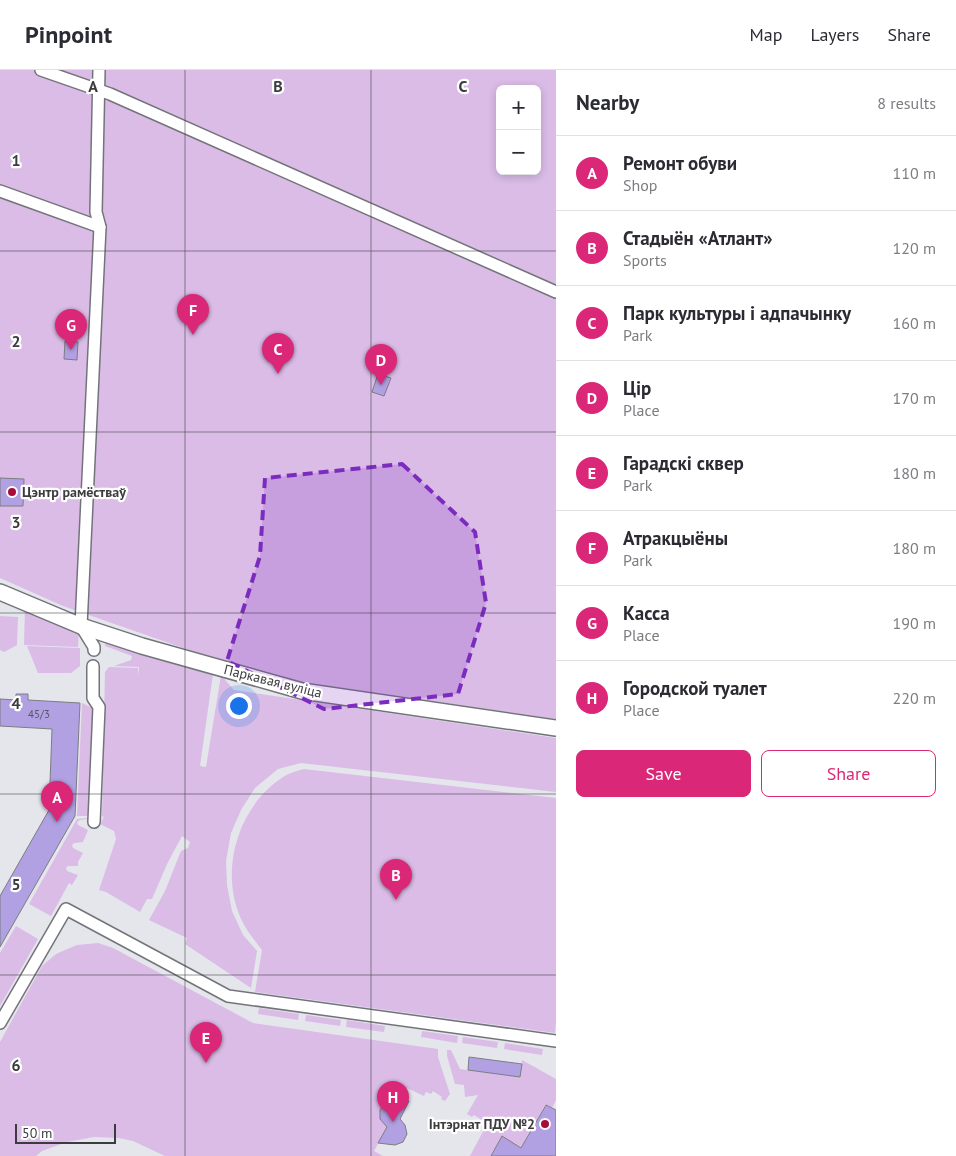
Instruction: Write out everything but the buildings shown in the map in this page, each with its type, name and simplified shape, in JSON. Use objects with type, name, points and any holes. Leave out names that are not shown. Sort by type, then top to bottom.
[{"type":"street","points":[[41,70],[98,89],[225,143],[556,292]]},
{"type":"street","points":[[94,650],[82,626],[100,227],[96,212],[99,70]]},
{"type":"street","points":[[0,191],[100,227]]},
{"type":"street","name":"Паркавая вуліца","points":[[0,592],[82,626],[142,646],[302,691],[556,728]]},
{"type":"street","points":[[93,666],[93,698],[99,707],[94,822]]},
{"type":"street","points":[[0,1023],[66,909],[228,996],[556,1041]]},
{"type":"highlighted area","points":[[402,464],[475,532],[486,603],[458,694],[324,709],[227,661],[260,556],[265,478]]},
{"type":"shaded area","points":[[0,70],[556,70],[556,719],[275,678],[63,606],[0,578]]},
{"type":"shaded area","points":[[25,608],[79,630],[78,647],[24,645]]},
{"type":"shaded area","points":[[0,616],[18,617],[17,645],[4,652],[0,650]]},
{"type":"shaded area","points":[[106,641],[213,674],[200,766],[206,767],[221,675],[234,690],[556,738],[556,792],[301,763],[278,769],[255,788],[241,810],[231,833],[226,861],[227,885],[232,911],[243,935],[257,951],[251,988],[185,944],[187,938],[149,920],[165,891],[181,851],[188,848],[190,842],[182,836],[167,864],[152,899],[147,899],[140,912],[106,892],[99,890],[116,839],[114,831],[100,824],[104,817],[102,816],[105,672],[109,667],[138,668],[139,676],[139,667],[114,666],[131,660],[132,656],[105,646]]},
{"type":"shaded area","points":[[27,646],[80,648],[80,666],[71,673],[38,673]]},
{"type":"shaded area","points":[[82,703],[94,709],[90,816],[77,816]]},
{"type":"shaded area","points":[[304,769],[556,798],[555,1033],[255,992],[262,950],[246,928],[239,914],[232,876],[233,857],[245,820],[255,803],[283,777]]},
{"type":"shaded area","points":[[88,818],[77,822],[78,825],[88,830],[83,842],[72,845],[73,848],[83,853],[78,866],[68,866],[66,868],[67,871],[78,875],[72,885],[69,883],[51,916],[29,904],[77,819]]},
{"type":"shaded area","points":[[16,926],[38,939],[0,1006],[0,953]]},
{"type":"shaded area","points":[[98,943],[113,948],[253,1023],[438,1049],[438,1057],[450,1094],[445,1101],[433,1091],[431,1094],[426,1092],[424,1096],[407,1088],[401,1100],[384,1103],[380,1111],[387,1127],[374,1151],[383,1156],[165,1156],[133,1141],[119,1138],[94,1137],[67,1142],[42,1151],[36,1156],[0,1156],[0,1042],[42,966],[56,954],[77,945]]},
{"type":"shaded area","points":[[259,1008],[299,1014],[298,1020],[258,1014]]},
{"type":"shaded area","points":[[306,1015],[341,1020],[340,1026],[305,1021]]},
{"type":"shaded area","points":[[347,1020],[385,1026],[384,1032],[346,1027]]},
{"type":"shaded area","points":[[422,1031],[458,1036],[457,1043],[421,1037]]},
{"type":"shaded area","points":[[463,1037],[498,1042],[497,1048],[462,1043]]},
{"type":"shaded area","points":[[505,1043],[543,1049],[542,1055],[504,1049]]},
{"type":"shaded area","points":[[447,1050],[451,1050],[460,1069],[520,1077],[522,1060],[556,1079],[556,1100],[552,1108],[545,1105],[521,1148],[503,1137],[492,1153],[493,1156],[470,1156],[486,1126],[481,1122],[482,1120],[474,1115],[472,1117],[467,1114],[478,1095],[465,1097],[464,1085],[455,1084]]},
{"type":"place","name":"Атракцыёны","points":[[193,335]]},
{"type":"place","name":"Касса","points":[[71,350]]},
{"type":"place","name":"Парк культуры і адпачынку","points":[[278,374]]},
{"type":"place","name":"Цір","points":[[381,385]]},
{"type":"place","name":"Цэнтр рамёстваў","points":[[12,492]]},
{"type":"place","name":"Ремонт обуви","points":[[57,822]]},
{"type":"place","name":"Стадыён «Атлант»","points":[[396,900]]},
{"type":"place","name":"Гарадскі сквер","points":[[206,1063]]},
{"type":"place","name":"Городской туалет","points":[[393,1122]]},
{"type":"place","name":"Інтэрнат ПДУ №2","points":[[545,1124]]}]
